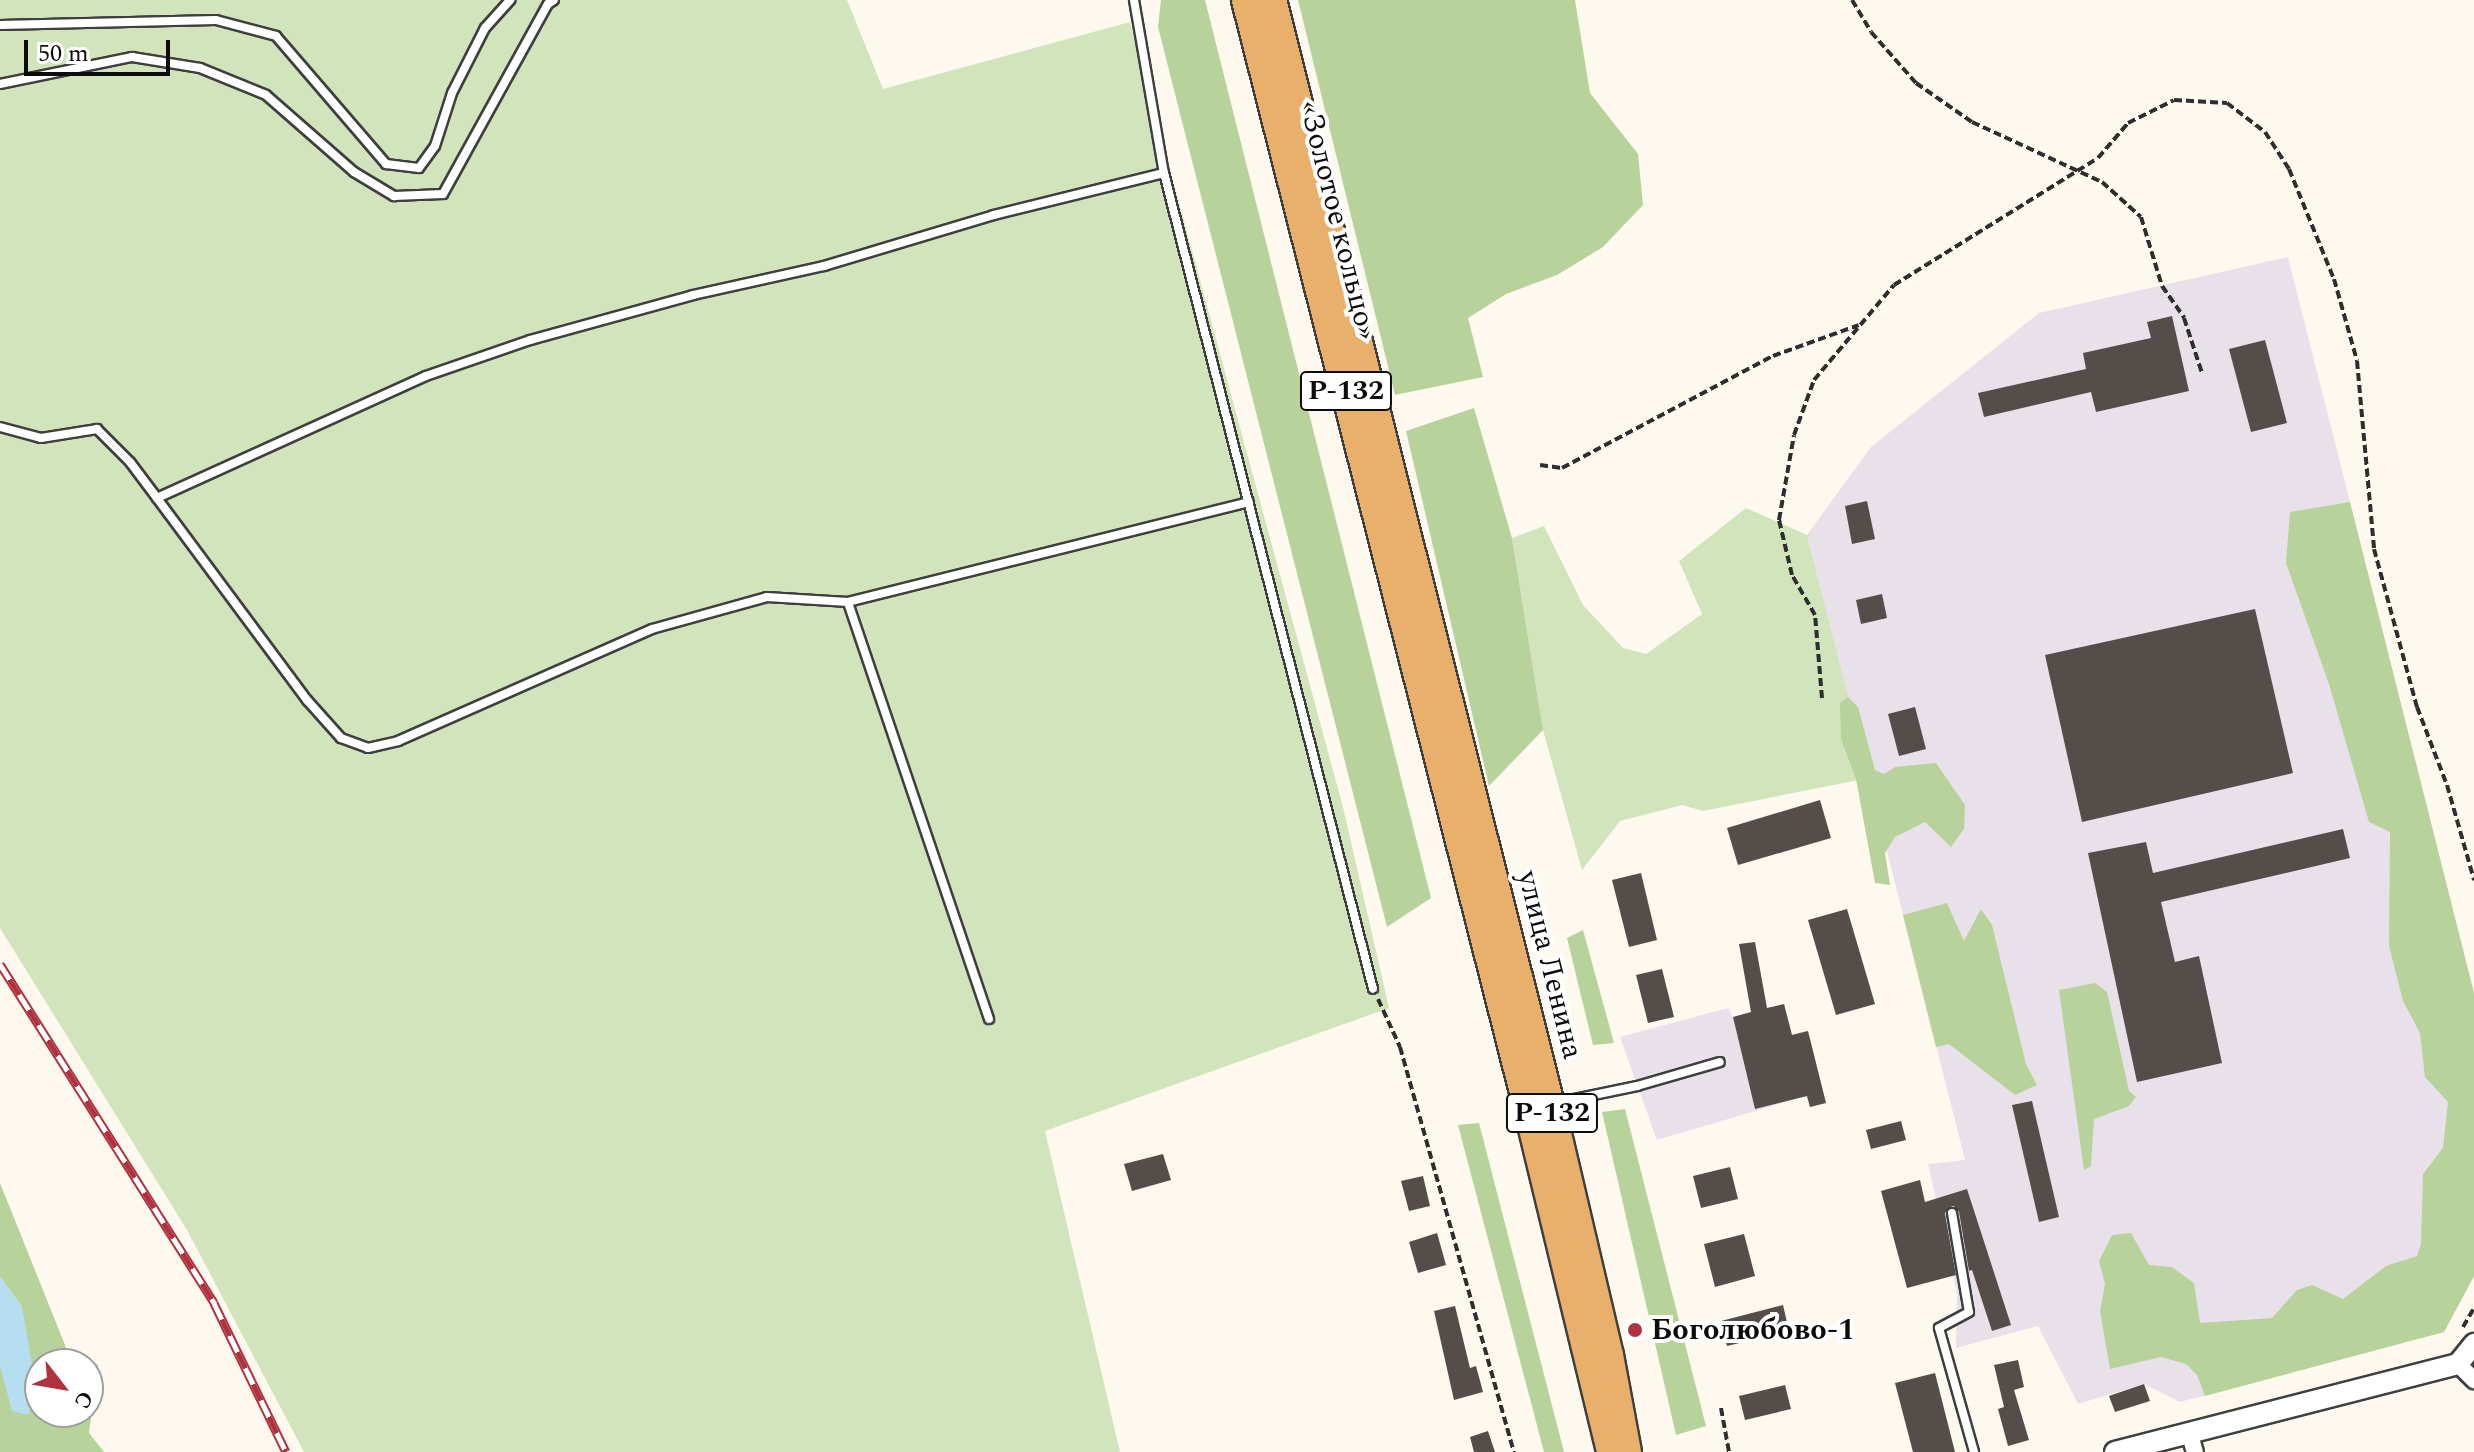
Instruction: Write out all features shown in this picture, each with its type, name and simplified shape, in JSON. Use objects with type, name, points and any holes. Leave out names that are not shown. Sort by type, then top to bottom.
[{"type":"highway","name":"«Золотое кольцо»","points":[[1246,0],[1456,779]]},
{"type":"highway","name":"«Золотое кольцо»","points":[[1272,0],[1456,779]]},
{"type":"highway","name":"улица Ленина","points":[[1456,779],[1550,1104],[1609,1355],[1627,1452]]},
{"type":"highway","name":"улица Ленина","points":[[1456,779],[1611,1452]]},
{"type":"street","points":[[2115,1452],[2193,1443],[2458,1364],[2474,1344]]},
{"type":"street","points":[[2458,1364],[2474,1380]]},
{"type":"lane","points":[[0,25],[216,20],[276,36],[345,120],[386,164],[419,168],[435,146],[452,93],[485,28],[510,0]]},
{"type":"lane","points":[[0,84],[132,57],[200,68],[266,95],[354,172],[394,196],[443,194],[548,4],[554,0]]},
{"type":"lane","points":[[1134,0],[1164,173],[1373,989]]},
{"type":"lane","points":[[157,498],[426,376],[530,340],[693,295],[824,266],[994,215],[1164,173]]},
{"type":"lane","points":[[0,427],[41,438],[97,429],[130,462],[307,700],[341,738],[368,748],[398,741],[652,629],[767,597],[848,602],[1249,502]]},
{"type":"lane","points":[[848,602],[989,1019]]},
{"type":"lane","points":[[1550,1104],[1637,1086],[1720,1062]]},
{"type":"lane","points":[[1952,1213],[1969,1312],[1939,1328],[1974,1452]]},
{"type":"path","points":[[1852,0],[1871,32],[1916,83],[1972,122],[2102,182],[2141,217],[2162,286],[2184,318],[2202,373]]},
{"type":"path","points":[[1822,698],[1815,615],[1792,575],[1779,520],[1794,435],[1814,380],[1894,285],[2098,158],[2128,123],[2174,100],[2227,103],[2265,132],[2289,169],[2334,279],[2357,361],[2374,549],[2417,707],[2447,785],[2474,880]]},
{"type":"path","points":[[1540,465],[1562,468],[1773,356],[1861,324]]},
{"type":"path","points":[[1373,989],[1400,1047],[1514,1452]]},
{"type":"path","points":[[1721,1408],[1729,1452]]},
{"type":"shaded area","points":[[2288,257],[2474,993],[2474,1276],[2444,1332],[2180,1402],[2144,1384],[2078,1404],[2038,1326],[1956,1348],[1957,1293],[1928,1164],[1965,1160],[1807,535],[1871,447],[2039,313]]},
{"type":"shaded area","points":[[1784,1004],[1792,1034],[1808,1031],[1826,1103],[1810,1107],[1806,1096],[1657,1140],[1620,1037],[1728,1008],[1733,1017]]},
{"type":"green space","points":[[0,0],[847,0],[883,89],[1130,22],[1343,807],[1389,1008],[1045,1131],[1120,1452],[304,1452],[187,1230],[0,928]]},
{"type":"green space","points":[[1161,0],[1205,0],[1431,898],[1387,927],[1158,27]]},
{"type":"green space","points":[[1298,0],[1575,0],[1590,93],[1638,154],[1643,205],[1603,247],[1557,275],[1506,294],[1468,318],[1483,377],[1395,395]]},
{"type":"green space","points":[[1474,408],[1512,538],[1543,730],[1489,786],[1406,431]]},
{"type":"green space","points":[[2350,502],[2474,993],[2474,1276],[2444,1332],[2205,1396],[2197,1375],[2186,1364],[2161,1357],[2110,1369],[2100,1311],[2105,1284],[2099,1261],[2112,1235],[2131,1233],[2149,1265],[2172,1267],[2194,1283],[2200,1323],[2272,1318],[2297,1290],[2312,1285],[2343,1299],[2386,1266],[2417,1256],[2421,1244],[2423,1174],[2443,1148],[2448,1102],[2425,1077],[2420,1033],[2403,1001],[2389,946],[2390,832],[2369,822],[2329,684],[2286,563],[2290,512]]},
{"type":"green space","points":[[1746,508],[1807,535],[1869,778],[1703,811],[1682,805],[1620,821],[1582,870],[1543,730],[1512,538],[1544,526],[1583,605],[1623,648],[1646,654],[1702,614],[1679,561]]},
{"type":"green space","points":[[1848,697],[1858,707],[1875,770],[1884,774],[1895,767],[1936,763],[1965,805],[1964,829],[1951,847],[1925,822],[1895,837],[1885,853],[1890,885],[1875,883],[1856,779],[1841,739],[1840,703]]},
{"type":"green space","points":[[1947,903],[1964,941],[1981,909],[1992,925],[2026,1064],[2037,1085],[2015,1095],[1949,1044],[1936,1047],[1903,915]]},
{"type":"green space","points":[[1583,930],[1614,1043],[1593,1045],[1567,938]]},
{"type":"green space","points":[[2095,983],[2107,992],[2129,1091],[2136,1097],[2129,1106],[2094,1119],[2091,1166],[2084,1170],[2059,990]]},
{"type":"green space","points":[[1625,1109],[1706,1426],[1676,1435],[1602,1112]]},
{"type":"green space","points":[[1479,1123],[1564,1452],[1544,1452],[1458,1125]]},
{"type":"green space","points":[[0,1183],[66,1348],[24,1348],[24,1428],[90,1428],[89,1433],[104,1452],[0,1452],[0,1366],[22,1307],[0,1277]]},
{"type":"water","points":[[0,1277],[22,1307],[29,1348],[24,1348],[24,1414],[12,1411],[0,1366]]},
{"type":"building","points":[[2172,316],[2189,391],[2096,412],[2091,392],[1984,417],[1978,393],[2086,369],[2083,353],[2151,338],[2147,322]]},
{"type":"building","points":[[2265,340],[2287,423],[2251,432],[2229,349]]},
{"type":"building","points":[[1867,501],[1875,539],[1852,544],[1845,506]]},
{"type":"building","points":[[1882,594],[1887,618],[1861,624],[1856,600]]},
{"type":"building","points":[[2255,609],[2293,773],[2082,822],[2045,655]]},
{"type":"building","points":[[1915,707],[1926,749],[1899,756],[1888,714]]},
{"type":"building","points":[[1820,800],[1831,838],[1738,865],[1727,828]]},
{"type":"building","points":[[2343,829],[2350,858],[2161,902],[2175,962],[2199,956],[2222,1063],[2137,1082],[2088,853],[2146,842],[2153,873]]},
{"type":"building","points":[[1641,873],[1657,940],[1629,947],[1612,880]]},
{"type":"building","points":[[1847,909],[1875,1004],[1836,1015],[1808,920]]},
{"type":"building","points":[[1755,942],[1767,1008],[1784,1004],[1792,1035],[1808,1031],[1826,1103],[1810,1107],[1807,1096],[1755,1109],[1733,1017],[1751,1012],[1739,944]]},
{"type":"building","points":[[1662,969],[1674,1017],[1648,1023],[1636,975]]},
{"type":"building","points":[[2032,1101],[2059,1217],[2039,1222],[2012,1105]]},
{"type":"building","points":[[1901,1121],[1906,1140],[1871,1149],[1866,1130]]},
{"type":"building","points":[[1163,1154],[1171,1180],[1132,1191],[1124,1164]]},
{"type":"building","points":[[1730,1167],[1738,1199],[1701,1208],[1693,1176]]},
{"type":"building","points":[[1423,1176],[1430,1206],[1409,1211],[1401,1181]]},
{"type":"building","points":[[1920,1180],[1925,1202],[1967,1189],[2011,1325],[1992,1331],[1972,1270],[1969,1271],[1959,1212],[1954,1206],[1947,1208],[1945,1214],[1956,1275],[1907,1288],[1881,1191]]},
{"type":"building","points":[[1437,1233],[1446,1265],[1418,1273],[1409,1242]]},
{"type":"building","points":[[1744,1234],[1755,1276],[1715,1287],[1704,1244]]},
{"type":"building","points":[[1783,1305],[1789,1331],[1727,1346],[1721,1321]]},
{"type":"building","points":[[1455,1306],[1470,1368],[1476,1366],[1483,1392],[1454,1400],[1434,1311]]},
{"type":"building","points":[[2018,1360],[2024,1387],[2014,1390],[2029,1440],[2008,1446],[1998,1409],[2004,1407],[1994,1365]]},
{"type":"building","points":[[1935,1373],[1955,1452],[1913,1452],[1895,1383]]},
{"type":"building","points":[[2144,1384],[2150,1401],[2115,1412],[2109,1396]]},
{"type":"building","points":[[1785,1385],[1791,1409],[1745,1420],[1739,1396]]},
{"type":"building","points":[[1488,1431],[1495,1452],[1474,1452],[1470,1437]]},
{"type":"railway","points":[[0,964],[214,1303],[286,1452]]},
{"type":"place","name":"Боголюбово-1","points":[[1635,1330]]}]
